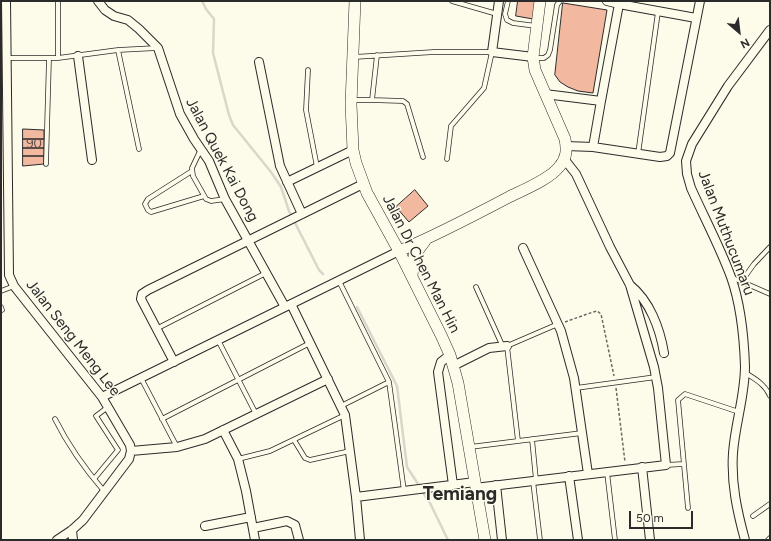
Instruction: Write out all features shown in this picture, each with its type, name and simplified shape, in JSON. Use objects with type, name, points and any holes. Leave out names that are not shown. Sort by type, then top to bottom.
[{"type":"street","name":"Jalan Seng Meng Lee","points":[[6,1],[9,275],[14,286],[102,396],[130,445],[131,451]]},
{"type":"street","name":"Jalan Quek Kai Dong","points":[[98,1],[104,10],[114,16],[128,20],[158,48],[180,114],[209,161],[225,199],[266,273],[310,343],[328,379],[345,415],[360,540]]},
{"type":"street","name":"Jalan Dr Chen Man Hin","points":[[355,1],[351,100],[353,150],[363,184],[399,251],[450,355],[458,383],[485,540]]},
{"type":"street","points":[[499,1],[492,52],[533,58]]},
{"type":"street","points":[[102,396],[399,251],[426,240],[532,185],[558,169],[564,160],[567,150],[564,139],[535,70],[533,58],[540,1]]},
{"type":"street","points":[[607,1],[658,12],[696,18]]},
{"type":"street","points":[[566,146],[593,147],[660,157],[666,156],[670,153],[700,1]]},
{"type":"street","points":[[593,147],[619,4]]},
{"type":"street","name":"Jalan Muthucumaru","points":[[745,540],[736,508],[733,480],[733,453],[744,372],[743,329],[731,277],[691,188],[687,174],[686,161],[692,144],[725,92],[770,30]]},
{"type":"street","points":[[78,56],[92,160]]},
{"type":"street","points":[[259,62],[280,166],[300,215]]},
{"type":"street","points":[[545,94],[601,101]]},
{"type":"street","points":[[287,182],[353,150]]},
{"type":"street","points":[[356,497],[453,485],[496,485],[666,465],[654,367],[630,285],[610,247],[576,174],[564,160]]},
{"type":"street","points":[[174,362],[140,299],[142,294],[363,184]]},
{"type":"street","points":[[387,230],[402,240],[426,240]]},
{"type":"street","points":[[412,277],[414,256],[426,240]]},
{"type":"street","points":[[523,248],[558,324],[574,378],[588,474]]},
{"type":"street","points":[[630,285],[638,292],[646,304],[661,335],[664,352]]},
{"type":"street","points":[[453,366],[489,348],[505,347]]},
{"type":"street","points":[[450,355],[441,362],[438,372],[453,485]]},
{"type":"street","points":[[57,540],[72,530],[83,520],[129,459],[131,451],[177,447],[205,438],[328,379]]},
{"type":"street","points":[[223,430],[238,459],[255,540]]},
{"type":"street","points":[[642,468],[650,540]]},
{"type":"street","points":[[569,476],[578,540]]},
{"type":"street","points":[[496,485],[502,540]]},
{"type":"street","points":[[205,526],[251,518]]},
{"type":"street","points":[[253,528],[287,521],[295,525],[299,540]]},
{"type":"street","points":[[72,530],[73,540]]},
{"type":"lane","points":[[58,1],[58,58]]},
{"type":"lane","points":[[452,1],[497,14]]},
{"type":"lane","points":[[508,1],[506,14],[508,20],[513,23],[537,26]]},
{"type":"lane","points":[[533,58],[544,58],[548,55],[560,1]]},
{"type":"lane","points":[[638,154],[658,12]]},
{"type":"lane","points":[[6,58],[58,58],[118,50],[158,48]]},
{"type":"lane","points":[[118,50],[139,149]]},
{"type":"lane","points":[[353,57],[434,52],[492,52],[484,88],[451,126],[447,159]]},
{"type":"lane","points":[[372,100],[377,55]]},
{"type":"lane","points":[[46,164],[49,58]]},
{"type":"lane","points":[[308,70],[306,110],[317,168]]},
{"type":"lane","points":[[351,100],[403,101],[407,104],[423,157]]},
{"type":"lane","points":[[201,149],[192,168],[193,176],[206,199],[211,201],[225,199]]},
{"type":"lane","points":[[192,171],[148,199],[145,204],[146,207],[151,212],[204,196]]},
{"type":"lane","points":[[741,282],[754,264],[770,247]]},
{"type":"lane","points":[[156,328],[266,273]]},
{"type":"lane","points":[[731,277],[770,294]]},
{"type":"lane","points":[[339,280],[389,382],[404,491]]},
{"type":"lane","points":[[1,291],[14,286]]},
{"type":"lane","points":[[476,287],[505,347],[518,441]]},
{"type":"lane","points":[[505,347],[558,324]]},
{"type":"lane","points":[[218,340],[256,414]]},
{"type":"lane","points":[[162,419],[310,343]]},
{"type":"lane","points":[[744,372],[768,387],[770,396]]},
{"type":"lane","points":[[576,388],[656,377]]},
{"type":"lane","points":[[141,378],[177,447]]},
{"type":"lane","points":[[341,406],[389,382]]},
{"type":"lane","points":[[688,508],[678,400],[685,394],[739,412]]},
{"type":"lane","points":[[94,479],[118,450],[96,416],[109,407]]},
{"type":"lane","points":[[238,459],[270,451],[345,415]]},
{"type":"lane","points":[[55,419],[65,440],[104,491]]},
{"type":"lane","points":[[470,447],[582,433]]},
{"type":"lane","points":[[532,439],[540,540]]},
{"type":"lane","points":[[294,440],[305,458],[310,460],[350,451]]},
{"type":"lane","points":[[666,465],[683,464]]},
{"type":"lane","points":[[607,472],[615,540]]},
{"type":"lane","points":[[753,516],[770,504]]},
{"type":"path","points":[[558,324],[597,311],[601,314],[615,383],[626,470]]},
{"type":"building","points":[[518,1],[536,1],[533,19],[516,16]]},
{"type":"building","points":[[563,3],[607,10],[593,93],[578,91],[568,87],[560,82],[555,75]]},
{"type":"building","points":[[23,129],[44,130],[44,139],[23,139]]},
{"type":"building","points":[[23,139],[44,139],[44,148],[23,148]]},
{"type":"building","points":[[23,148],[44,148],[44,156],[23,156]]},
{"type":"building","points":[[23,156],[44,156],[44,164],[23,166]]},
{"type":"building","points":[[415,190],[428,206],[409,222],[396,207]]},
{"type":"waterway","points":[[202,1],[214,19],[213,53],[233,125],[271,172],[281,187],[289,211],[319,270],[323,274]]},
{"type":"waterway","points":[[357,307],[397,386],[407,467],[420,487]]},
{"type":"waterway","points":[[422,491],[430,503],[448,540]]},
{"type":"district","name":"Temiang","points":[[460,494]]}]
